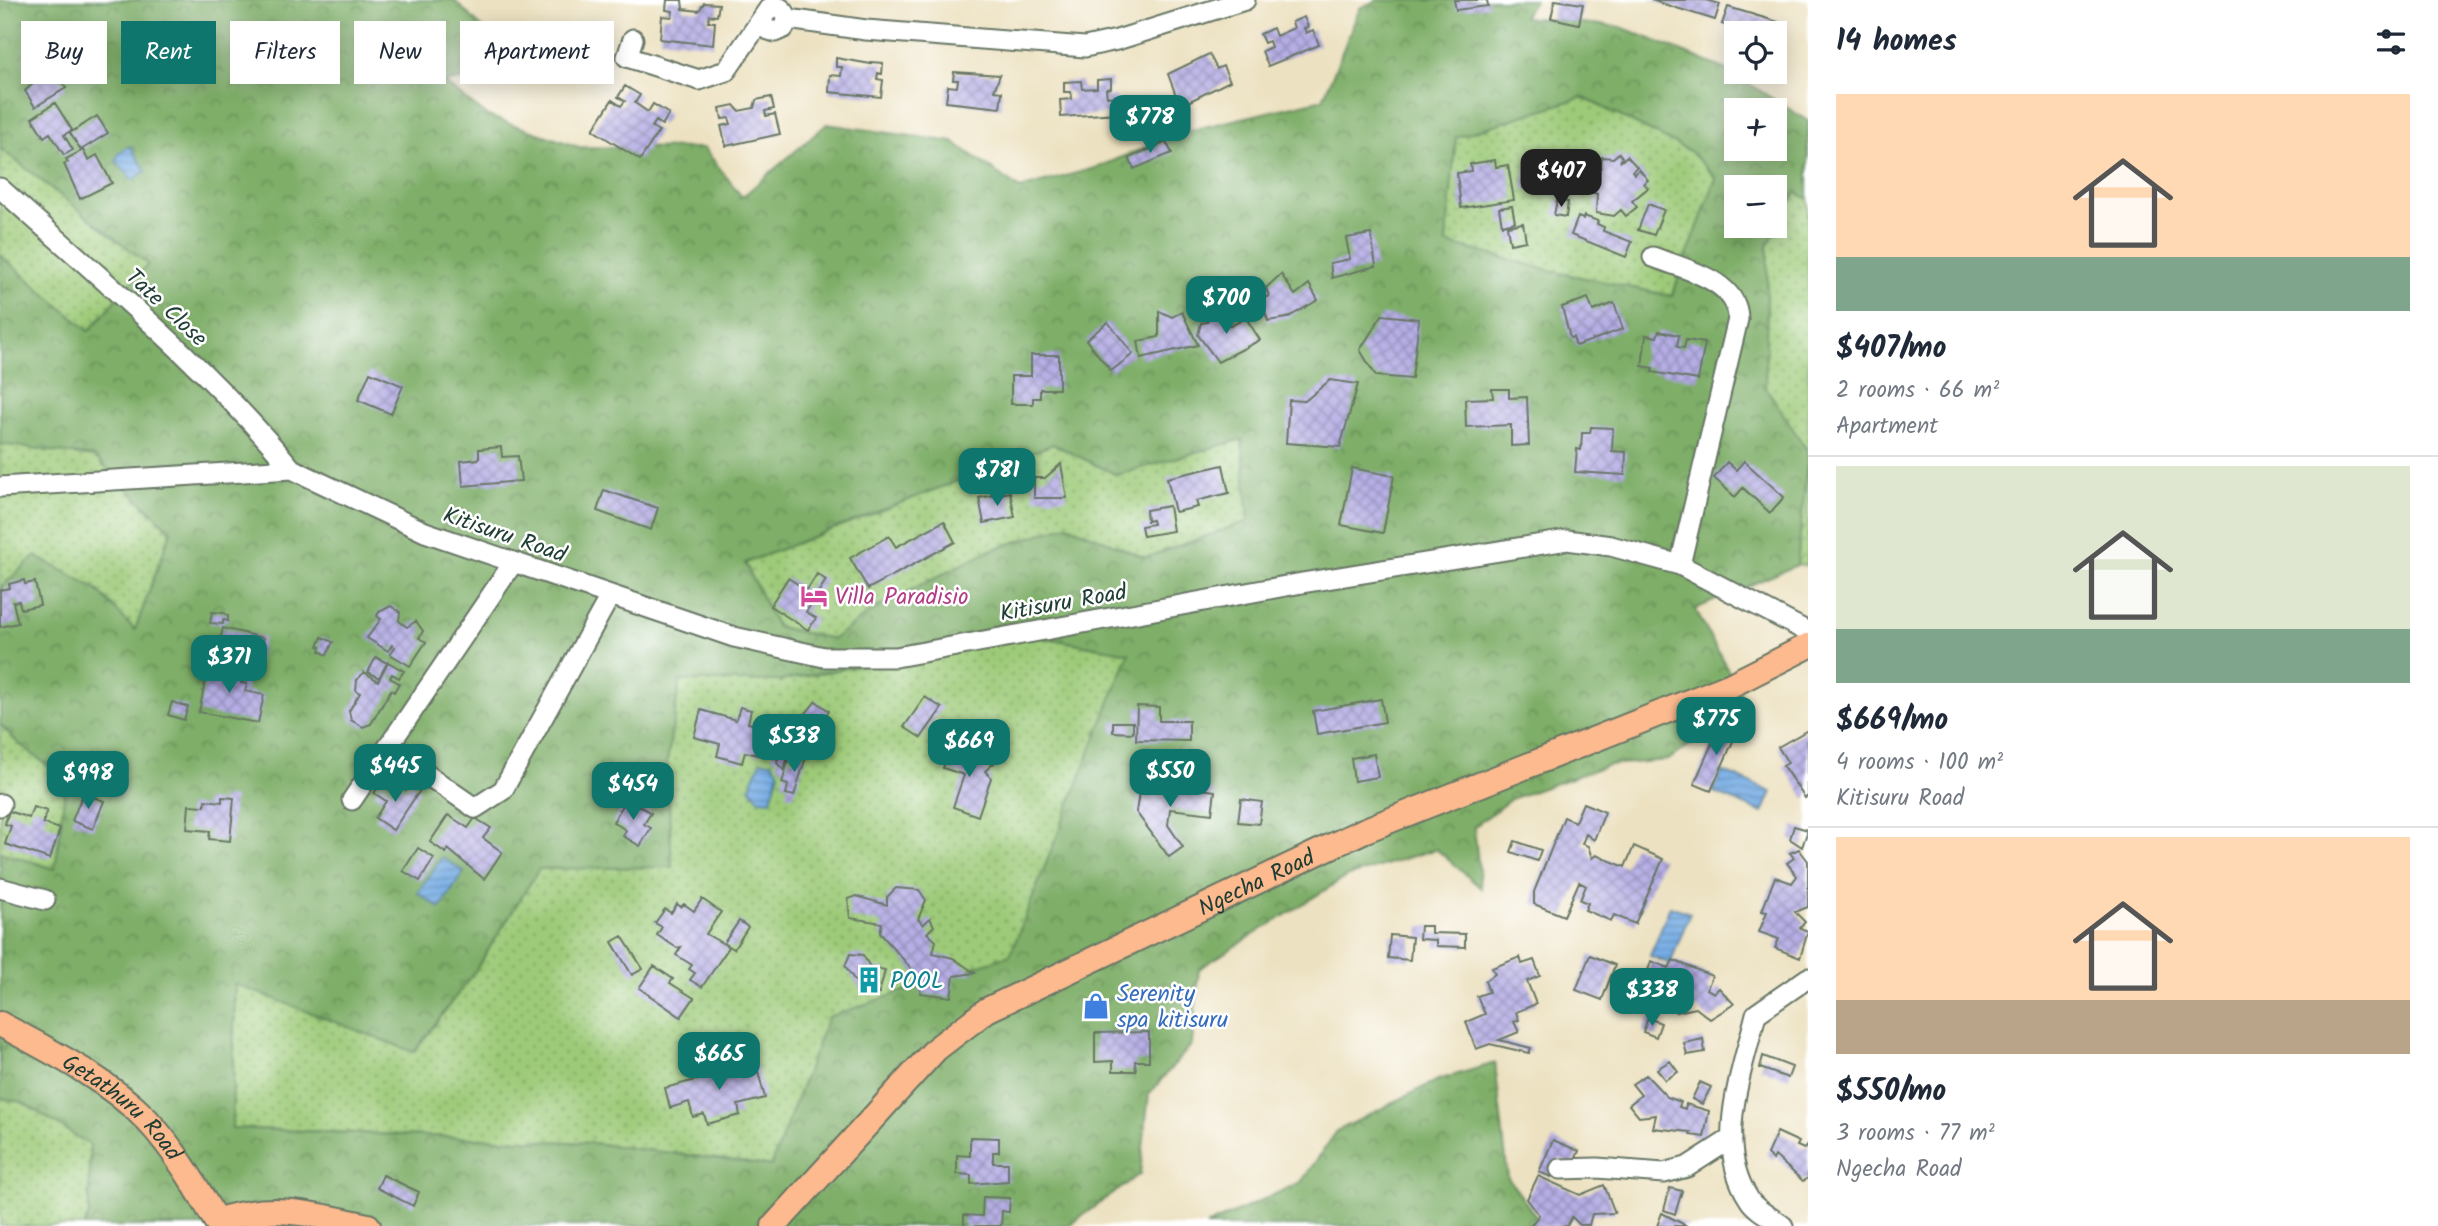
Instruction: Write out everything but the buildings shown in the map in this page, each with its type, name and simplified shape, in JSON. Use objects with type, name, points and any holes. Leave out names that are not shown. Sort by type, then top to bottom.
[{"type":"main road","name":"Ngecha Road","points":[[774,1226],[936,1049],[987,1010],[1363,831],[1729,686],[1808,646]]},
{"type":"main road","name":"Getathuru Road","points":[[0,1024],[80,1070],[132,1107],[187,1171],[216,1224]]},
{"type":"main road","points":[[216,1224],[245,1212],[274,1210],[368,1226]]},
{"type":"street","points":[[765,9],[766,29],[775,32],[785,28],[788,19],[866,30],[1084,47],[1117,40],[1245,0]]},
{"type":"street","points":[[633,39],[627,57],[699,80],[726,71],[765,9]]},
{"type":"street","name":"Tate Close","points":[[0,188],[186,356],[268,439],[292,469]]},
{"type":"street","points":[[1653,257],[1707,279],[1733,297],[1738,307],[1738,319],[1680,565]]},
{"type":"street","name":"Kitisuru Road","points":[[0,487],[292,469],[425,532],[734,636],[824,657],[897,657],[1547,541],[1581,540],[1680,565],[1808,632]]},
{"type":"street","points":[[352,800],[513,563]]},
{"type":"street","points":[[426,774],[475,808],[503,790],[610,596]]},
{"type":"street","points":[[0,888],[46,900]]},
{"type":"street","points":[[1783,1226],[1749,1202],[1731,1160],[1733,1118],[1756,1014],[1808,978]]},
{"type":"street","points":[[1560,1169],[1597,1168],[1664,1173],[1687,1167],[1732,1138]]},
{"type":"green space","points":[[0,0],[454,0],[475,21],[460,21],[460,80],[446,83],[446,21],[354,21],[354,84],[445,84],[488,116],[579,147],[704,148],[742,197],[827,124],[953,142],[1020,189],[1098,167],[1179,133],[1323,99],[1360,8],[1377,0],[1535,0],[1523,17],[1621,27],[1724,69],[1724,84],[1749,84],[1771,98],[1724,98],[1724,161],[1787,161],[1787,108],[1808,121],[1808,199],[1796,192],[1787,209],[1787,175],[1724,175],[1724,238],[1772,238],[1768,245],[1765,386],[1808,452],[1797,565],[1695,609],[1747,705],[1668,760],[1608,765],[1511,799],[1474,827],[1481,888],[1436,849],[1346,877],[1199,969],[1192,1044],[1149,1094],[1140,1174],[1068,1226],[84,1226],[89,1215],[90,1145],[22,1102],[0,1098],[0,852],[55,869],[66,780],[17,742],[0,724],[0,588],[35,556],[94,587],[135,630],[171,531],[95,457],[0,444],[0,255],[89,331],[148,264],[0,148]],"holes":[[[1582,97],[1690,151],[1716,178],[1672,296],[1556,272],[1446,243],[1456,137]],[[1242,439],[1249,521],[1145,558],[1068,525],[988,551],[878,607],[833,639],[777,627],[745,563],[1053,444],[1117,475]],[[1024,634],[1129,653],[1010,955],[828,1017],[771,1166],[593,1143],[232,1128],[235,984],[414,1052],[475,971],[539,869],[672,867],[667,762],[680,681],[779,681]]]},
{"type":"green space","points":[[1582,97],[1690,151],[1717,178],[1672,296],[1555,272],[1445,243],[1456,137]]},
{"type":"green space","points":[[0,148],[149,264],[89,332],[0,255]]},
{"type":"green space","points":[[1796,192],[1808,199],[1808,452],[1765,386],[1768,245],[1772,238],[1787,238],[1787,209]]},
{"type":"green space","points":[[1242,439],[1249,521],[1145,558],[1068,525],[988,551],[878,607],[833,639],[777,627],[745,563],[1053,444],[1117,475]]},
{"type":"green space","points":[[0,444],[95,457],[171,531],[135,630],[94,587],[35,557],[0,588]]},
{"type":"green space","points":[[1808,452],[1808,566],[1797,565]]},
{"type":"green space","points":[[1024,634],[1130,653],[1010,956],[828,1017],[772,1166],[593,1143],[232,1128],[235,983],[414,1052],[475,971],[539,869],[672,866],[667,762],[679,681],[779,681]]},
{"type":"green space","points":[[0,724],[17,742],[66,780],[56,869],[0,852]]},
{"type":"green space","points":[[1495,1063],[1508,1178],[1543,1226],[1206,1226],[1301,1182],[1337,1131],[1438,1080]]},
{"type":"green space","points":[[0,1098],[22,1102],[90,1145],[89,1215],[84,1226],[0,1226]]},
{"type":"water","points":[[130,146],[146,171],[133,180],[116,161],[119,153]]},
{"type":"water","points":[[761,761],[772,762],[779,772],[771,800],[759,799],[750,787]]},
{"type":"water","points":[[1722,771],[1772,792],[1763,813],[1713,792]]},
{"type":"water","points":[[442,857],[464,872],[440,908],[418,893]]},
{"type":"water","points":[[1670,906],[1690,913],[1670,964],[1650,956]]},
{"type":"place","name":"Villa Paradisio","points":[[814,596]]},
{"type":"place","name":"POOL","points":[[869,980]]},
{"type":"place","name":"Serenity spa kitisuru","points":[[1096,1006]]}]
